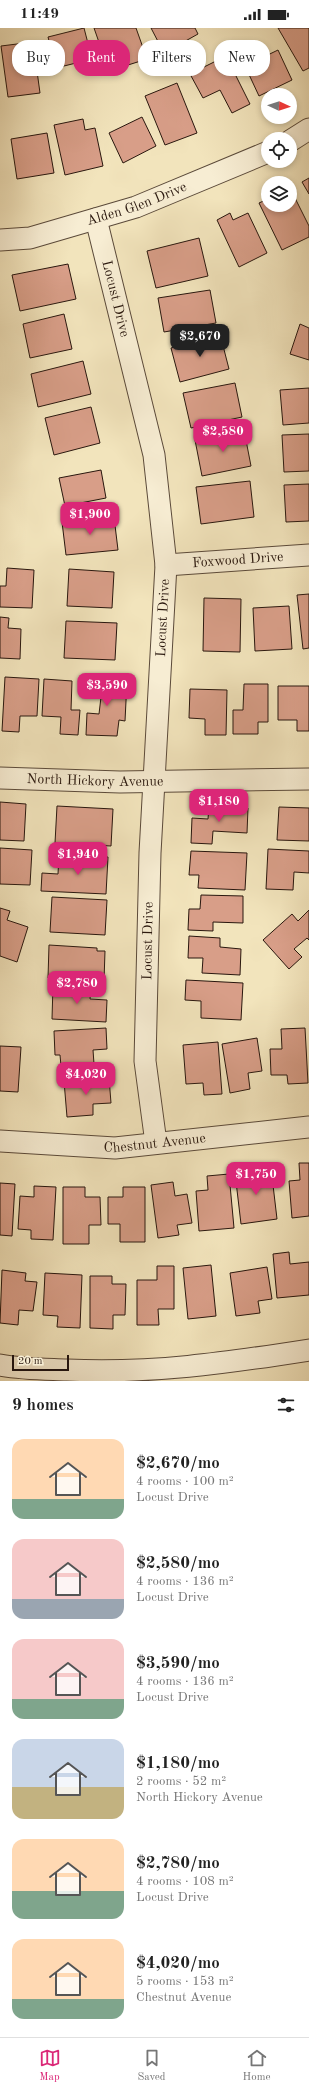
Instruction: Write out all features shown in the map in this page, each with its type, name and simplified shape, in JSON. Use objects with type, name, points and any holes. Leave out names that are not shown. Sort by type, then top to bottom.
[{"type":"street","points":[[297,137],[309,129]]},
{"type":"street","name":"Alden Glen Drive","points":[[0,240],[30,238],[136,207],[261,155]]},
{"type":"street","name":"Locust Drive","points":[[96,219],[154,455],[166,565],[150,853],[145,1061],[156,1143]]},
{"type":"street","name":"Foxwood Drive","points":[[166,565],[309,555]]},
{"type":"street","name":"North Hickory Avenue","points":[[0,778],[120,782],[309,779]]},
{"type":"street","name":"Chestnut Avenue","points":[[0,1141],[15,1144],[115,1148],[309,1127]]},
{"type":"street","points":[[0,1365],[107,1377],[309,1350]]},
{"type":"building","points":[[84,28],[87,40],[73,40],[73,64],[65,66],[65,40],[49,40],[48,37]]},
{"type":"building","points":[[94,28],[136,28],[140,40],[138,40],[138,62],[130,64],[130,40],[98,40]]},
{"type":"building","points":[[151,28],[195,28],[198,34],[187,40],[157,40]]},
{"type":"building","points":[[278,28],[309,28],[309,68],[303,71]]},
{"type":"building","points":[[12,45],[12,76],[38,76],[40,93],[8,97],[1,46]]},
{"type":"building","points":[[278,50],[292,80],[276,88],[261,88],[261,95],[259,96],[250,76],[270,76],[270,54]]},
{"type":"building","points":[[214,62],[214,76],[236,76],[250,104],[232,113],[220,90],[203,98],[191,76],[206,76],[206,66]]},
{"type":"building","points":[[177,83],[197,133],[165,145],[145,96]]},
{"type":"building","points":[[142,117],[156,146],[123,163],[109,133]]},
{"type":"building","points":[[83,119],[85,130],[95,128],[103,166],[65,175],[54,125]]},
{"type":"building","points":[[47,133],[54,173],[17,179],[11,139]]},
{"type":"building","points":[[309,178],[309,194],[302,182]]},
{"type":"building","points":[[297,202],[309,226],[309,237],[282,250],[263,212],[297,212]]},
{"type":"building","points":[[230,213],[233,220],[248,213],[267,253],[239,267],[217,220]]},
{"type":"building","points":[[199,238],[208,276],[156,288],[147,251]]},
{"type":"building","points":[[68,264],[76,299],[20,311],[12,275]]},
{"type":"building","points":[[210,290],[216,323],[164,332],[158,298]]},
{"type":"building","points":[[64,314],[72,349],[30,358],[23,324]]},
{"type":"building","points":[[300,324],[309,328],[309,360],[290,354]]},
{"type":"building","points":[[220,334],[229,369],[180,382],[171,348]]},
{"type":"building","points":[[83,361],[91,394],[38,407],[31,374]]},
{"type":"building","points":[[235,383],[242,417],[191,428],[183,393]]},
{"type":"building","points":[[309,388],[309,423],[283,425],[280,390]]},
{"type":"building","points":[[91,407],[100,443],[54,455],[45,418]]},
{"type":"building","points":[[244,430],[251,466],[202,476],[195,440]]},
{"type":"building","points":[[309,434],[309,471],[284,472],[282,435]]},
{"type":"building","points":[[101,470],[106,498],[65,506],[59,478]]},
{"type":"building","points":[[250,481],[254,517],[201,524],[196,487]]},
{"type":"building","points":[[309,484],[309,521],[286,522],[284,485]]},
{"type":"building","points":[[114,517],[118,550],[66,555],[62,522]]},
{"type":"building","points":[[7,568],[34,570],[32,608],[0,607],[0,586],[6,586]]},
{"type":"building","points":[[69,569],[114,572],[112,608],[67,606]]},
{"type":"building","points":[[309,594],[309,648],[303,649],[297,595]]},
{"type":"building","points":[[204,598],[241,599],[240,652],[203,651]]},
{"type":"building","points":[[289,606],[292,649],[255,651],[253,608]]},
{"type":"building","points":[[0,617],[9,618],[8,628],[21,629],[20,659],[0,658]]},
{"type":"building","points":[[66,621],[117,623],[115,660],[64,658]]},
{"type":"building","points":[[5,677],[39,679],[37,716],[20,716],[19,732],[2,731]]},
{"type":"building","points":[[44,679],[72,681],[71,710],[80,710],[78,735],[60,734],[61,717],[42,716]]},
{"type":"building","points":[[90,679],[127,681],[125,721],[119,720],[117,736],[86,735],[87,713],[99,714],[101,697],[89,696]]},
{"type":"building","points":[[244,684],[268,684],[268,722],[258,722],[258,734],[233,734],[233,710],[243,710]]},
{"type":"building","points":[[278,686],[309,686],[309,731],[297,731],[297,720],[278,720]]},
{"type":"building","points":[[190,689],[227,690],[226,735],[205,735],[205,719],[189,718]]},
{"type":"building","points":[[0,802],[26,804],[24,841],[0,840]]},
{"type":"building","points":[[57,806],[113,809],[111,846],[55,843]]},
{"type":"building","points":[[209,806],[248,808],[247,833],[213,831],[212,844],[191,843],[192,818],[208,819]]},
{"type":"building","points":[[279,807],[309,808],[309,841],[277,840]]},
{"type":"building","points":[[0,848],[32,850],[30,885],[0,884]]},
{"type":"building","points":[[268,849],[309,851],[309,873],[294,872],[293,890],[266,889]]},
{"type":"building","points":[[191,851],[247,853],[245,890],[198,888],[199,875],[189,875]]},
{"type":"building","points":[[59,855],[108,857],[106,894],[41,891],[42,873],[58,874]]},
{"type":"building","points":[[201,895],[243,896],[243,923],[213,922],[213,931],[188,930],[189,909],[200,909]]},
{"type":"building","points":[[52,897],[107,900],[105,935],[50,932]]},
{"type":"building","points":[[0,908],[10,911],[7,920],[28,927],[17,962],[0,956]]},
{"type":"building","points":[[309,910],[309,940],[307,938],[294,949],[302,957],[289,969],[263,940],[292,914],[298,921]]},
{"type":"building","points":[[189,936],[220,938],[220,947],[241,949],[240,975],[202,973],[203,958],[188,958]]},
{"type":"building","points":[[49,945],[97,948],[97,951],[105,951],[104,981],[48,978]]},
{"type":"building","points":[[186,980],[243,983],[241,1020],[201,1018],[201,1001],[185,1000]]},
{"type":"building","points":[[53,985],[91,987],[90,999],[107,1000],[106,1022],[52,1019]]},
{"type":"building","points":[[106,1028],[107,1049],[93,1050],[94,1064],[61,1066],[60,1055],[55,1055],[54,1031]]},
{"type":"building","points":[[305,1028],[308,1083],[288,1084],[287,1075],[271,1075],[270,1049],[282,1049],[281,1029]]},
{"type":"building","points":[[257,1038],[262,1071],[248,1073],[250,1089],[230,1093],[222,1044]]},
{"type":"building","points":[[218,1042],[222,1094],[204,1095],[203,1083],[186,1084],[183,1045]]},
{"type":"building","points":[[0,1046],[21,1047],[18,1092],[0,1091]]},
{"type":"building","points":[[109,1078],[111,1103],[93,1104],[93,1115],[67,1117],[64,1081]]},
{"type":"building","points":[[299,1163],[309,1163],[309,1216],[292,1218],[289,1181],[300,1180]]},
{"type":"building","points":[[271,1168],[277,1219],[241,1224],[235,1173]]},
{"type":"building","points":[[229,1174],[234,1228],[199,1231],[196,1191],[208,1190],[207,1176]]},
{"type":"building","points":[[173,1182],[175,1196],[187,1194],[192,1223],[177,1225],[179,1235],[158,1238],[151,1185]]},
{"type":"building","points":[[0,1183],[15,1184],[12,1236],[0,1235]]},
{"type":"building","points":[[34,1186],[56,1187],[53,1240],[31,1239],[31,1230],[18,1229],[20,1196],[34,1197]]},
{"type":"building","points":[[63,1187],[85,1187],[85,1197],[100,1197],[101,1225],[89,1225],[89,1244],[63,1244]]},
{"type":"building","points":[[123,1187],[145,1187],[145,1242],[120,1242],[120,1224],[108,1224],[108,1197],[123,1197]]},
{"type":"building","points":[[289,1252],[290,1264],[309,1262],[309,1295],[277,1298],[273,1254]]},
{"type":"building","points":[[211,1265],[216,1316],[188,1319],[183,1268]]},
{"type":"building","points":[[157,1266],[174,1266],[174,1309],[158,1309],[159,1325],[137,1325],[137,1280],[157,1280]]},
{"type":"building","points":[[267,1267],[272,1299],[258,1301],[260,1313],[236,1316],[230,1273]]},
{"type":"building","points":[[2,1270],[26,1273],[25,1281],[37,1282],[33,1311],[19,1310],[18,1325],[0,1323]]},
{"type":"building","points":[[45,1273],[82,1275],[80,1328],[57,1327],[58,1316],[43,1315]]},
{"type":"building","points":[[90,1276],[112,1276],[112,1284],[126,1284],[125,1315],[113,1315],[113,1329],[90,1328]]}]
